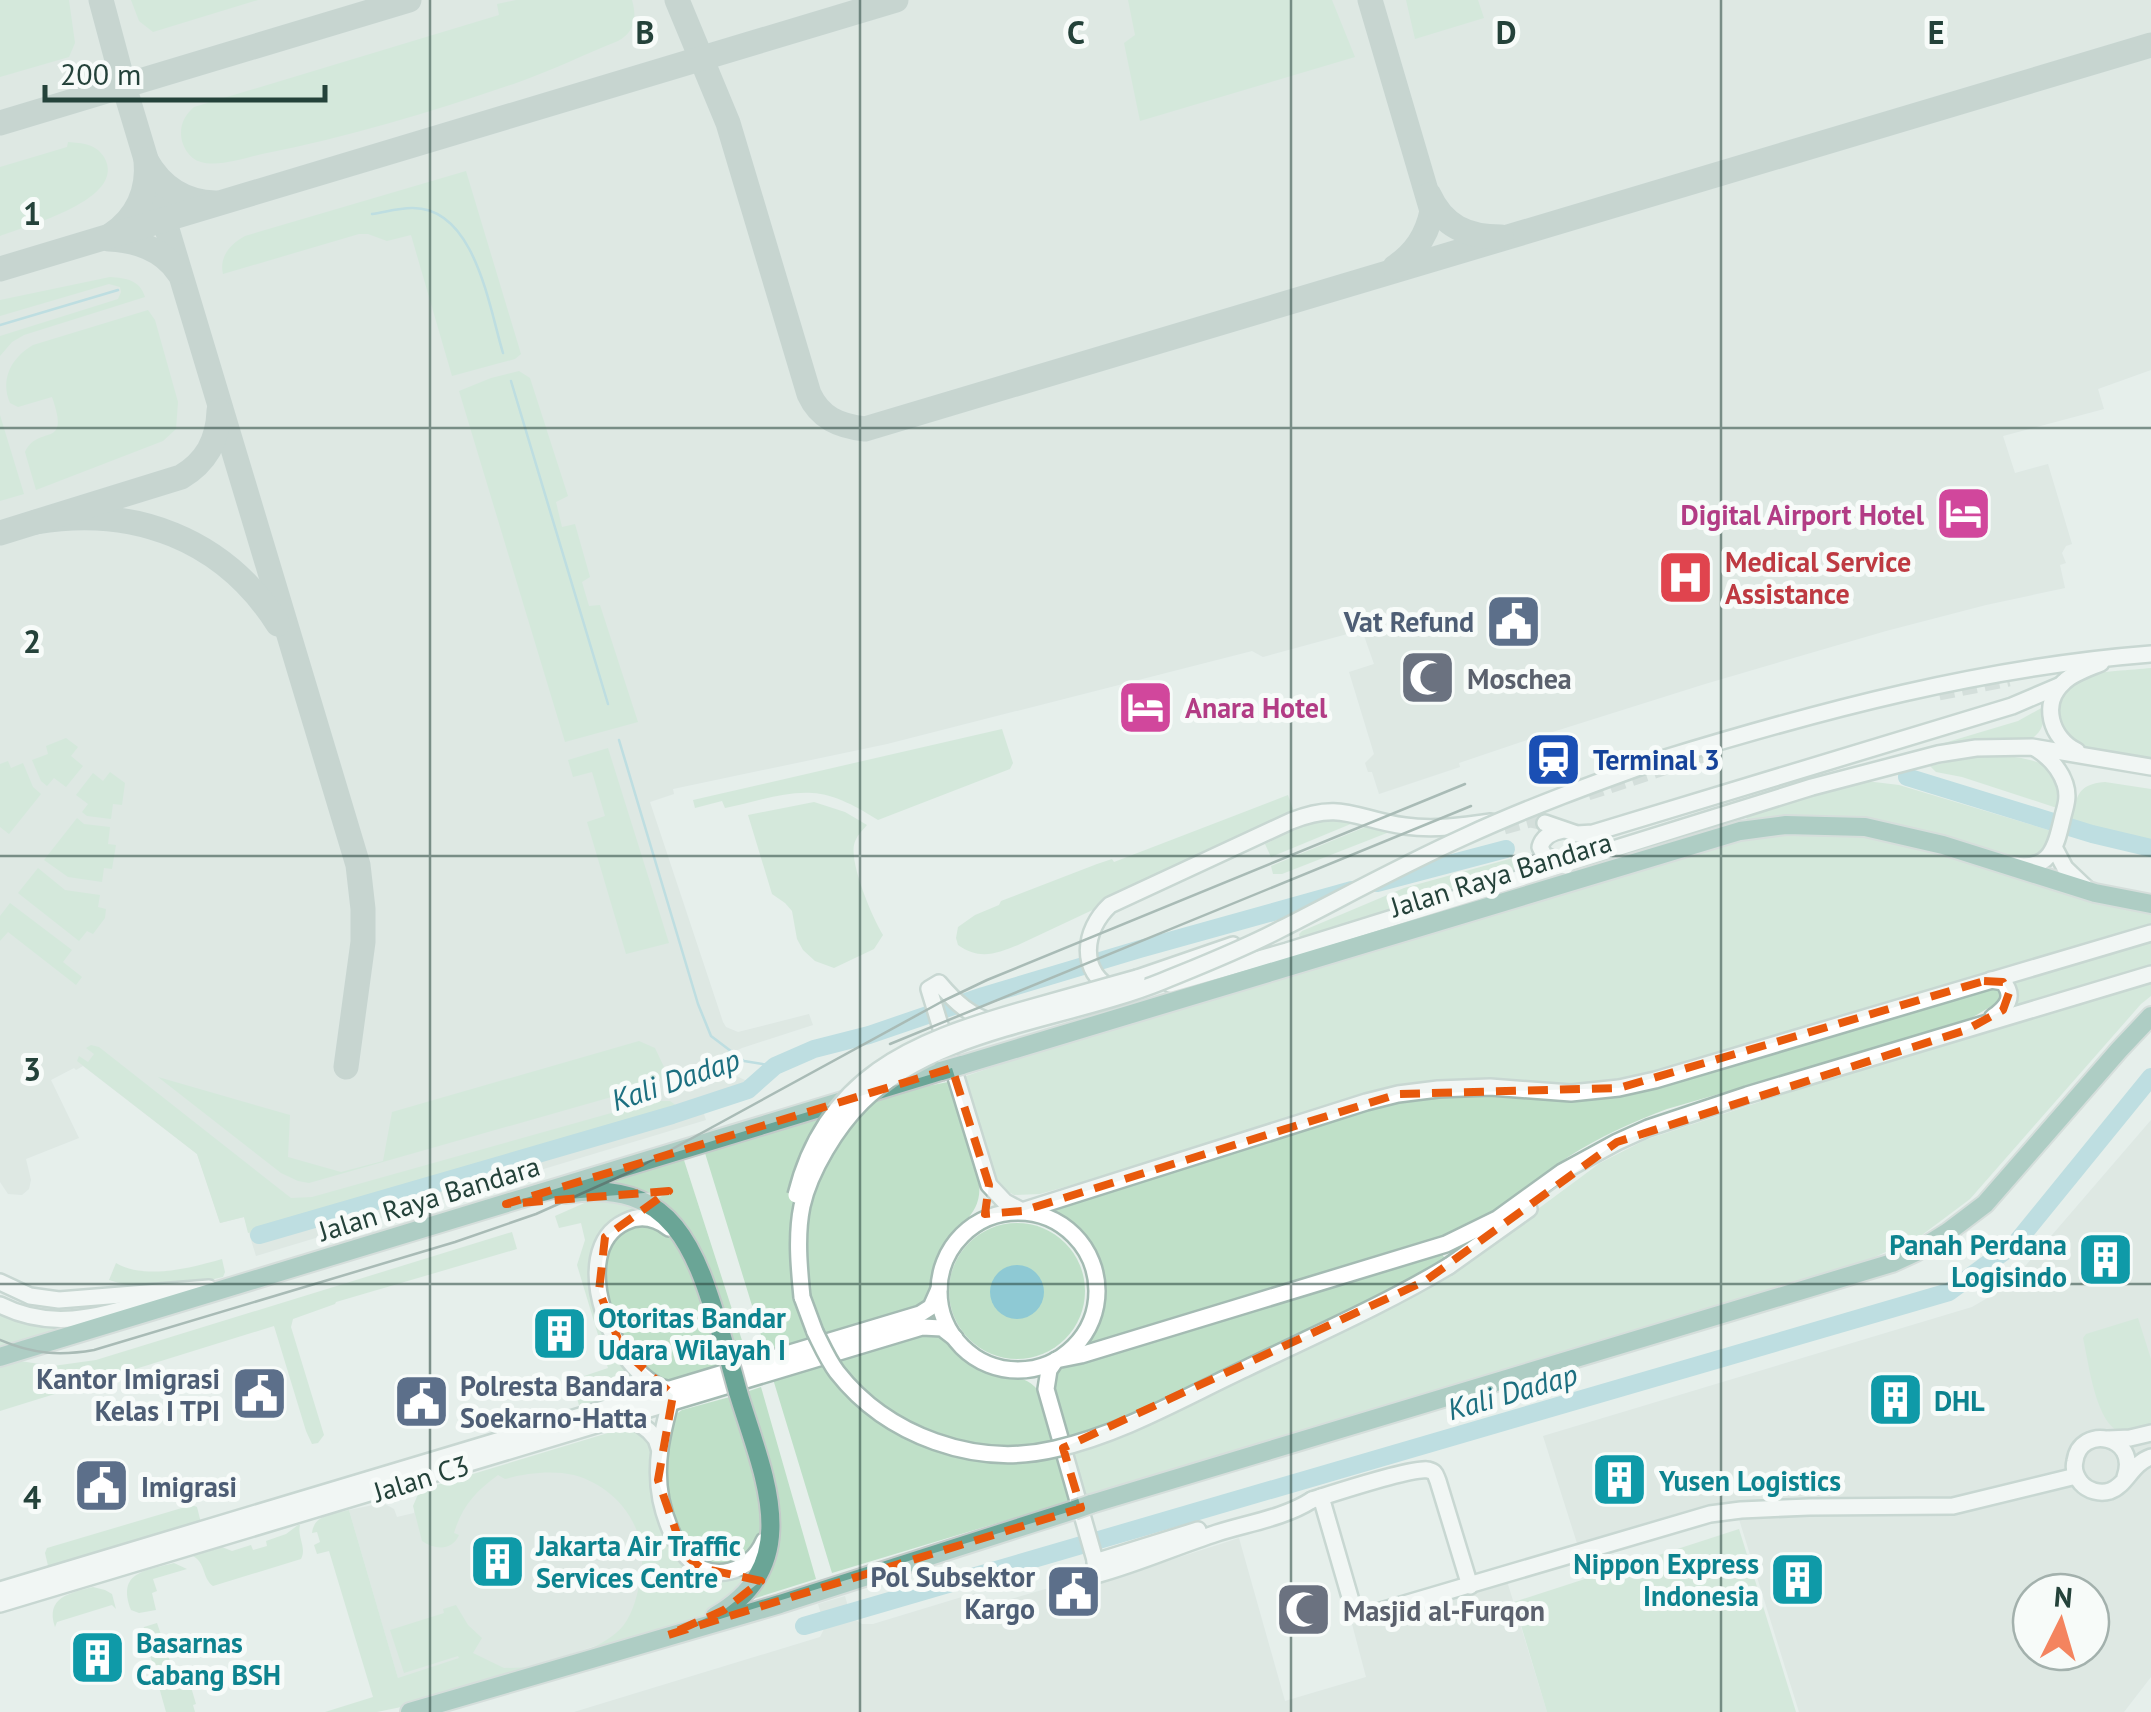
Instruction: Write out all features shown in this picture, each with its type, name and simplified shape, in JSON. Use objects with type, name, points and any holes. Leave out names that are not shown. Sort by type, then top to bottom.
[{"type":"main road","name":"Jalan Raya Bandara","points":[[0,1356],[1740,832],[1786,825],[1865,826],[2096,893],[2151,904]]},
{"type":"main road","points":[[410,1712],[817,1592],[1083,1507],[1904,1258],[1985,1204],[2151,1016]]},
{"type":"main road","points":[[506,1204],[578,1192],[624,1193],[653,1207],[676,1226],[700,1272],[770,1497],[772,1524],[764,1560],[740,1596],[724,1610],[668,1635]]},
{"type":"street","points":[[2014,679],[2151,657]]},
{"type":"street","name":"Jalan Raya Bandara","points":[[1598,1152],[1497,1234],[1449,1266],[1375,1306],[1124,1426],[1054,1450],[1014,1454],[968,1450],[907,1431],[886,1419],[835,1369],[802,1297],[802,1205],[822,1156],[864,1100],[889,1080],[942,1049],[1162,982],[1264,938],[1518,812],[1662,759],[1773,725],[1938,684],[2060,662],[2151,657]]},
{"type":"street","points":[[1545,823],[1578,834],[1593,833],[2012,706],[2102,663]]},
{"type":"street","points":[[2059,686],[2042,735],[2028,747],[2056,766],[2064,780],[2067,800],[2056,847],[2060,862],[2078,883],[2096,893]]},
{"type":"street","points":[[2051,713],[2062,743],[2100,758]]},
{"type":"street","name":"Jalan Raya Bandara","points":[[989,1185],[929,989],[943,988],[976,1016],[1007,1024],[1287,951],[1812,787],[1976,748],[2028,747],[2151,766]]},
{"type":"street","name":"Jalan Raya Bandara","points":[[1133,994],[1102,983],[1088,962],[1089,943],[1101,914],[1110,905],[1310,814],[1348,811],[1414,827],[1466,826],[1522,818]]},
{"type":"street","points":[[1563,830],[1548,835],[1540,847],[1546,856],[1566,866]]},
{"type":"street","points":[[802,1297],[793,1278],[790,1236],[803,1170],[839,1107],[877,1070],[948,1032],[1137,978],[1316,916],[1484,836]]},
{"type":"street","points":[[2006,864],[2027,867],[2041,862],[2056,847]]},
{"type":"street","points":[[989,1185],[1005,1202],[1022,1211],[1043,1216],[1065,1228],[1086,1251],[1096,1277],[1096,1302],[1091,1318],[1072,1348],[1056,1360],[1023,1370],[982,1362],[955,1338],[942,1314],[939,1289],[944,1262],[963,1234],[996,1215],[1022,1211],[1398,1094],[1465,1087],[1570,1092],[1634,1085],[2151,933]]},
{"type":"street","name":"Jalan Raya Bandara","points":[[1056,1360],[1081,1356],[1446,1244],[1497,1219],[1562,1172],[1648,1128],[2151,974]]},
{"type":"street","points":[[1966,1030],[1994,1017],[2008,1002],[2010,992],[2002,982],[1984,981]]},
{"type":"street","points":[[978,1222],[985,1210],[989,1185]]},
{"type":"street","points":[[700,1272],[675,1233],[648,1218],[618,1226],[601,1243],[597,1258],[598,1291],[610,1328],[633,1364],[648,1381],[669,1395],[659,1448],[658,1480],[666,1518],[684,1554],[696,1565],[708,1571],[742,1568],[762,1547],[767,1511],[762,1473]]},
{"type":"street","points":[[0,1282],[30,1296],[76,1300],[238,1286]]},
{"type":"street","name":"Jalan C3","points":[[0,1604],[920,1314],[931,1308],[939,1289]]},
{"type":"street","points":[[0,1305],[31,1317],[77,1320],[193,1290]]},
{"type":"street","name":"Jalan C3","points":[[669,1395],[922,1327],[942,1328],[955,1338]]},
{"type":"street","points":[[1046,1389],[1056,1360]]},
{"type":"street","points":[[633,1364],[634,1386],[626,1409],[656,1439],[659,1448]]},
{"type":"street","points":[[1023,1370],[1033,1374],[1046,1389],[1096,1562],[1211,1530],[1296,1500],[1430,1470],[1470,1586]]},
{"type":"street","name":"Jalan C3","points":[[0,1590],[626,1409]]},
{"type":"street","points":[[2151,1434],[2096,1438],[2082,1446],[2075,1460],[2076,1476],[2087,1488],[2103,1492],[2114,1489],[2139,1462],[2151,1458]]},
{"type":"street","points":[[2108,1439],[2126,1454],[2126,1477]]},
{"type":"street","points":[[1316,1498],[1352,1604],[1367,1615],[1710,1514],[1784,1508],[1953,1506],[2076,1476]]},
{"type":"highlighted area","points":[[1984,981],[2003,982],[2009,993],[2003,1010],[1966,1030],[1617,1142],[1425,1281],[1063,1448],[1081,1508],[668,1635],[724,1610],[761,1581],[701,1568],[684,1554],[658,1480],[673,1395],[622,1349],[599,1291],[605,1237],[669,1191],[506,1204],[952,1068],[989,1185],[985,1214],[1022,1211],[1398,1094],[1619,1088]]},
{"type":"shaded area","points":[[0,0],[2151,0],[2151,370],[2098,389],[2104,409],[2003,436],[2015,473],[2048,464],[2072,544],[2062,553],[2066,563],[2060,565],[2065,588],[1886,631],[1705,684],[1521,742],[1379,794],[1365,763],[1374,754],[1349,672],[1374,664],[1362,630],[1263,657],[1252,651],[887,744],[673,789],[674,794],[650,802],[723,1022],[738,1032],[809,1014],[813,1025],[714,1061],[749,1082],[699,1099],[706,1120],[256,1256],[244,1217],[220,1223],[197,1154],[83,1066],[51,1080],[79,1138],[26,1159],[31,1180],[22,1195],[8,1194],[0,1182]]},
{"type":"shaded area","points":[[2151,1120],[2151,1677],[2124,1712],[1799,1712],[1738,1516],[1699,1523],[1582,1559],[1543,1436],[1972,1307],[2008,1286]]},
{"type":"shaded area","points":[[621,1431],[679,1618],[537,1667],[406,1706],[349,1510],[383,1503],[394,1509],[397,1517],[414,1513],[417,1497]]},
{"type":"shaded area","points":[[1239,1538],[1285,1701],[1366,1677],[1352,1624],[1507,1581],[1547,1712],[574,1712],[820,1637],[825,1627],[818,1604],[845,1596],[851,1617],[862,1624],[873,1624],[975,1593],[980,1608],[1087,1577],[1096,1584]]},
{"type":"green space","points":[[0,0],[69,0],[75,43],[69,57],[0,77]]},
{"type":"green space","points":[[131,0],[258,0],[153,32],[139,21]]},
{"type":"green space","points":[[516,0],[632,0],[634,18],[631,29],[618,41],[519,82],[392,122],[223,163],[197,160],[184,147],[182,125],[194,107],[499,15],[497,4]]},
{"type":"green space","points":[[1128,0],[1332,0],[1355,57],[1140,121],[1124,43],[1135,35]]},
{"type":"green space","points":[[1406,0],[1478,0],[1484,18],[1415,39]]},
{"type":"green space","points":[[68,142],[88,145],[101,153],[108,172],[102,186],[89,198],[51,218],[0,236],[0,167],[67,147]]},
{"type":"green space","points":[[466,171],[521,354],[515,359],[452,376],[411,235],[387,241],[359,234],[223,274],[227,252],[245,236]]},
{"type":"green space","points":[[110,277],[136,283],[145,297],[24,335],[0,356],[0,336],[118,299],[121,292],[120,287],[109,284],[0,316],[0,300]]},
{"type":"green space","points":[[148,310],[155,320],[178,402],[176,429],[163,441],[36,490],[25,452],[55,430],[57,414],[52,397],[18,407],[10,403],[6,386],[13,363],[33,345]]},
{"type":"green space","points":[[519,371],[530,378],[568,496],[556,502],[562,527],[575,524],[590,577],[582,582],[589,606],[600,605],[638,722],[565,742],[459,391]]},
{"type":"green space","points":[[0,415],[24,494],[0,501]]},
{"type":"green space","points":[[2151,668],[2151,763],[2089,751],[2064,735],[2058,723],[2057,706],[2073,682],[2096,673]]},
{"type":"green space","points":[[2045,706],[2042,727],[2027,742],[1914,752],[2018,721]]},
{"type":"green space","points":[[1002,729],[1013,763],[1010,769],[878,820],[838,799],[812,793],[725,808],[722,801],[695,808],[693,800]]},
{"type":"green space","points":[[66,738],[78,747],[71,756],[83,766],[66,787],[54,778],[47,786],[32,760],[48,754],[46,746]]},
{"type":"green space","points":[[608,748],[669,943],[626,954],[587,822],[605,816],[592,772],[573,777],[568,760]]},
{"type":"green space","points":[[2007,756],[2040,763],[2055,775],[2057,808],[1936,772],[1930,766],[1973,757]]},
{"type":"green space","points":[[8,761],[11,768],[23,763],[33,787],[41,794],[9,834],[0,827],[0,764]]},
{"type":"green space","points":[[110,772],[125,783],[122,805],[113,804],[111,819],[87,816],[82,812],[88,804],[76,795],[93,773],[103,781]]},
{"type":"green space","points":[[1866,781],[1899,785],[2052,831],[2047,846],[2031,860],[2017,860],[1916,830],[1852,818],[1818,815],[1747,821],[1746,816]]},
{"type":"green space","points":[[2105,782],[2151,789],[2151,844],[2070,822],[2083,789]]},
{"type":"green space","points":[[1288,795],[1295,815],[1018,945],[988,954],[973,953],[958,945],[958,927],[1001,901]]},
{"type":"green space","points":[[814,802],[845,812],[867,825],[854,845],[855,865],[883,935],[874,949],[834,968],[815,961],[803,950],[792,911],[772,894],[748,815]]},
{"type":"green space","points":[[77,818],[84,824],[110,827],[108,844],[116,845],[112,869],[104,868],[102,882],[68,877],[44,860]]},
{"type":"green space","points":[[1358,821],[1271,857],[1265,844],[1311,822]]},
{"type":"green space","points":[[1370,825],[1392,831],[1282,874],[1273,874],[1271,866]]},
{"type":"green space","points":[[1799,830],[1889,837],[2151,908],[2151,923],[1641,1077],[1556,1086],[1467,1081],[1040,1194],[1014,1195],[995,1184],[960,1078],[1099,1031],[1750,836]]},
{"type":"green space","points":[[1513,858],[1516,865],[1537,861],[1542,868],[1300,938],[1302,931],[1404,888]]},
{"type":"green space","points":[[38,868],[65,890],[100,895],[98,907],[106,909],[105,918],[93,934],[87,931],[79,941],[18,893]]},
{"type":"green space","points":[[10,903],[72,950],[63,962],[82,977],[76,985],[8,932],[0,941],[0,916]]},
{"type":"green space","points":[[2151,936],[2151,966],[2013,1008],[2017,993],[2011,978]]},
{"type":"green space","points":[[2151,982],[2151,996],[1970,1199],[1922,1235],[1860,1264],[1082,1497],[1052,1385],[1059,1371],[1070,1363],[1442,1254],[1453,1272],[1600,1163],[1645,1140],[1835,1077]]},
{"type":"green space","points":[[1986,986],[1998,988],[2000,1001],[1963,1023],[1641,1119],[1568,1157],[1506,1205],[1421,1245],[1097,1344],[1088,1342],[1105,1304],[1102,1265],[1083,1232],[1048,1209],[1377,1104],[1455,1092],[1587,1096]]},
{"type":"green space","points":[[639,1041],[655,1048],[664,1067],[661,1078],[643,1088],[309,1183],[281,1173],[158,1077],[290,1115],[288,1157],[341,1172],[383,1161],[392,1112]]},
{"type":"green space","points":[[99,1047],[291,1198],[312,1197],[654,1101],[670,1101],[677,1106],[248,1233],[244,1217],[220,1223],[197,1154],[77,1061],[79,1056],[88,1062],[94,1054],[86,1048]]},
{"type":"green space","points":[[948,1082],[979,1183],[979,1195],[972,1212],[941,1251],[923,1303],[918,1308],[766,1351],[705,1153],[892,1093]]},
{"type":"green space","points":[[683,1157],[747,1356],[732,1361],[687,1230],[592,1187]]},
{"type":"green space","points":[[598,1197],[647,1207],[602,1234],[595,1245],[593,1264],[628,1367],[628,1388],[617,1399],[580,1409],[572,1380],[608,1368],[577,1265],[585,1240],[581,1223],[559,1228],[555,1216]]},
{"type":"green space","points":[[652,1223],[681,1244],[726,1366],[669,1384],[648,1377],[616,1330],[604,1290],[607,1245],[628,1225]]},
{"type":"green space","points":[[1017,1223],[1043,1228],[1065,1243],[1080,1265],[1085,1291],[1080,1317],[1065,1339],[1043,1354],[1017,1359],[991,1354],[969,1339],[954,1317],[949,1291],[954,1265],[969,1243],[991,1228]]},
{"type":"green space","points":[[512,1232],[517,1249],[336,1302],[293,1319],[291,1327],[324,1435],[318,1443],[312,1444],[306,1431],[274,1326],[0,1411],[0,1367],[20,1361],[53,1366],[96,1360]]},
{"type":"green space","points":[[222,1259],[223,1277],[195,1283],[152,1287],[109,1280],[116,1263],[154,1272]]},
{"type":"green space","points":[[0,1309],[84,1325],[0,1351]]},
{"type":"green space","points":[[2138,1318],[2151,1359],[2151,1430],[2127,1434],[2116,1430],[2101,1409],[2083,1338]]},
{"type":"green space","points":[[942,1333],[977,1366],[1023,1379],[1038,1390],[1045,1400],[1074,1500],[832,1573],[773,1379],[913,1335]]},
{"type":"green space","points":[[761,1387],[816,1579],[743,1602],[776,1547],[780,1530],[772,1469],[746,1392]]},
{"type":"green space","points":[[737,1395],[764,1511],[763,1537],[736,1568],[702,1564],[681,1540],[665,1496],[667,1421],[682,1410]]},
{"type":"green space","points":[[621,1429],[636,1431],[648,1439],[653,1451],[653,1472],[688,1565],[751,1568],[753,1574],[714,1612],[547,1665],[607,1640],[623,1626],[633,1608],[641,1575],[640,1542],[635,1526],[617,1500],[574,1475],[539,1473],[505,1479],[498,1475],[471,1500],[457,1523],[454,1533],[459,1535],[443,1547],[422,1541],[413,1506],[419,1492],[430,1487]]},
{"type":"green space","points":[[192,1505],[197,1507],[201,1523],[49,1570],[47,1548]]},
{"type":"green space","points":[[349,1510],[398,1678],[459,1658],[404,1673],[390,1630],[444,1613],[443,1609],[456,1605],[482,1638],[473,1653],[504,1668],[537,1667],[406,1706],[377,1712],[325,1712],[373,1697],[329,1551],[317,1554],[314,1545],[320,1542],[317,1532],[312,1533],[321,1518]]},
{"type":"green space","points":[[298,1525],[301,1559],[213,1586],[193,1556],[222,1547],[232,1551],[251,1545],[253,1550],[267,1546],[266,1541]]},
{"type":"green space","points":[[1739,1529],[1796,1712],[1547,1712],[1514,1602]]},
{"type":"green space","points":[[174,1563],[187,1569],[153,1579],[156,1610],[131,1610],[128,1588],[136,1575]]},
{"type":"green space","points":[[93,1587],[112,1594],[116,1609],[112,1605],[57,1622],[55,1627],[53,1609],[57,1603],[68,1594]]},
{"type":"green space","points":[[157,1623],[174,1673],[186,1670],[195,1712],[166,1712],[146,1641],[139,1639],[144,1627]]},
{"type":"water","points":[[1017,1265],[1036,1273],[1044,1292],[1036,1311],[1017,1319],[998,1311],[990,1292],[998,1273]]},
{"type":"waterway","points":[[372,214],[412,208],[433,212],[451,224],[476,263],[503,353]]},
{"type":"waterway","points":[[0,325],[118,290]]},
{"type":"waterway","points":[[511,381],[608,704]]},
{"type":"waterway","points":[[619,740],[711,1036],[744,1061],[775,1066]]},
{"type":"waterway","name":"Kali Dadap","points":[[1907,777],[2092,834],[2151,848]]},
{"type":"waterway","name":"Kali Dadap","points":[[1377,883],[1506,849]]},
{"type":"waterway","name":"Kali Dadap","points":[[259,1235],[748,1090],[775,1066],[814,1049],[1140,949],[1352,890]]},
{"type":"waterway","name":"Kali Dadap","points":[[804,1626],[1949,1292],[2016,1243],[2151,1077]]},
{"type":"taxiway","points":[[101,0],[358,865],[363,942],[346,1067]]},
{"type":"taxiway","points":[[0,123],[409,0]]},
{"type":"taxiway","points":[[677,0],[728,123],[809,394],[831,419],[865,429],[2151,45]]},
{"type":"taxiway","points":[[0,269],[896,0]]},
{"type":"taxiway","points":[[1370,0],[1432,211],[1419,243],[1395,267]]},
{"type":"taxiway","points":[[111,235],[139,203],[146,160],[174,191],[193,200],[215,203]]},
{"type":"taxiway","points":[[1429,195],[1441,215],[1458,228],[1501,237]]},
{"type":"taxiway","points":[[109,239],[148,247],[165,257],[178,272]]},
{"type":"taxiway","points":[[0,533],[181,477],[209,450],[219,411]]},
{"type":"taxiway","points":[[36,522],[108,519],[174,535],[231,570],[278,624]]},
{"type":"tunnel","points":[[1939,693],[2009,679]]},
{"type":"tunnel","points":[[1588,793],[1718,750]]},
{"type":"tunnel","points":[[1504,827],[1530,820],[1545,823]]},
{"type":"tram line","points":[[0,1340],[46,1352],[94,1350],[536,1214],[632,1171],[987,980],[1465,784]]},
{"type":"tram line","points":[[890,1044],[1471,806]]},
{"type":"place","name":"Digital Airport Hotel","points":[[1963,514]]},
{"type":"place","name":"Medical Service Assistance","points":[[1686,577]]},
{"type":"place","name":"Vat Refund","points":[[1513,621]]},
{"type":"place","name":"Moschea","points":[[1428,678]]},
{"type":"place","name":"Anara Hotel","points":[[1146,707]]},
{"type":"place","name":"Terminal 3","points":[[1554,759]]},
{"type":"place","name":"Panah Perdana Logisindo","points":[[2106,1260]]},
{"type":"place","name":"Otoritas Bandar Udara Wilayah I","points":[[559,1333]]},
{"type":"place","name":"Kantor Imigrasi Kelas I TPI","points":[[259,1394]]},
{"type":"place","name":"DHL","points":[[1895,1400]]},
{"type":"place","name":"Polresta Bandara Soekarno-Hatta","points":[[421,1401]]},
{"type":"place","name":"Yusen Logistics","points":[[1620,1480]]},
{"type":"place","name":"Imigrasi","points":[[102,1486]]},
{"type":"place","name":"Jakarta Air Traffic Services Centre","points":[[497,1561]]},
{"type":"place","name":"Nippon Express Indonesia","points":[[1798,1579]]},
{"type":"place","name":"Pol Subsektor Kargo","points":[[1074,1592]]},
{"type":"place","name":"Masjid al-Furqon","points":[[1304,1610]]},
{"type":"place","name":"Basarnas Cabang BSH","points":[[97,1658]]}]
